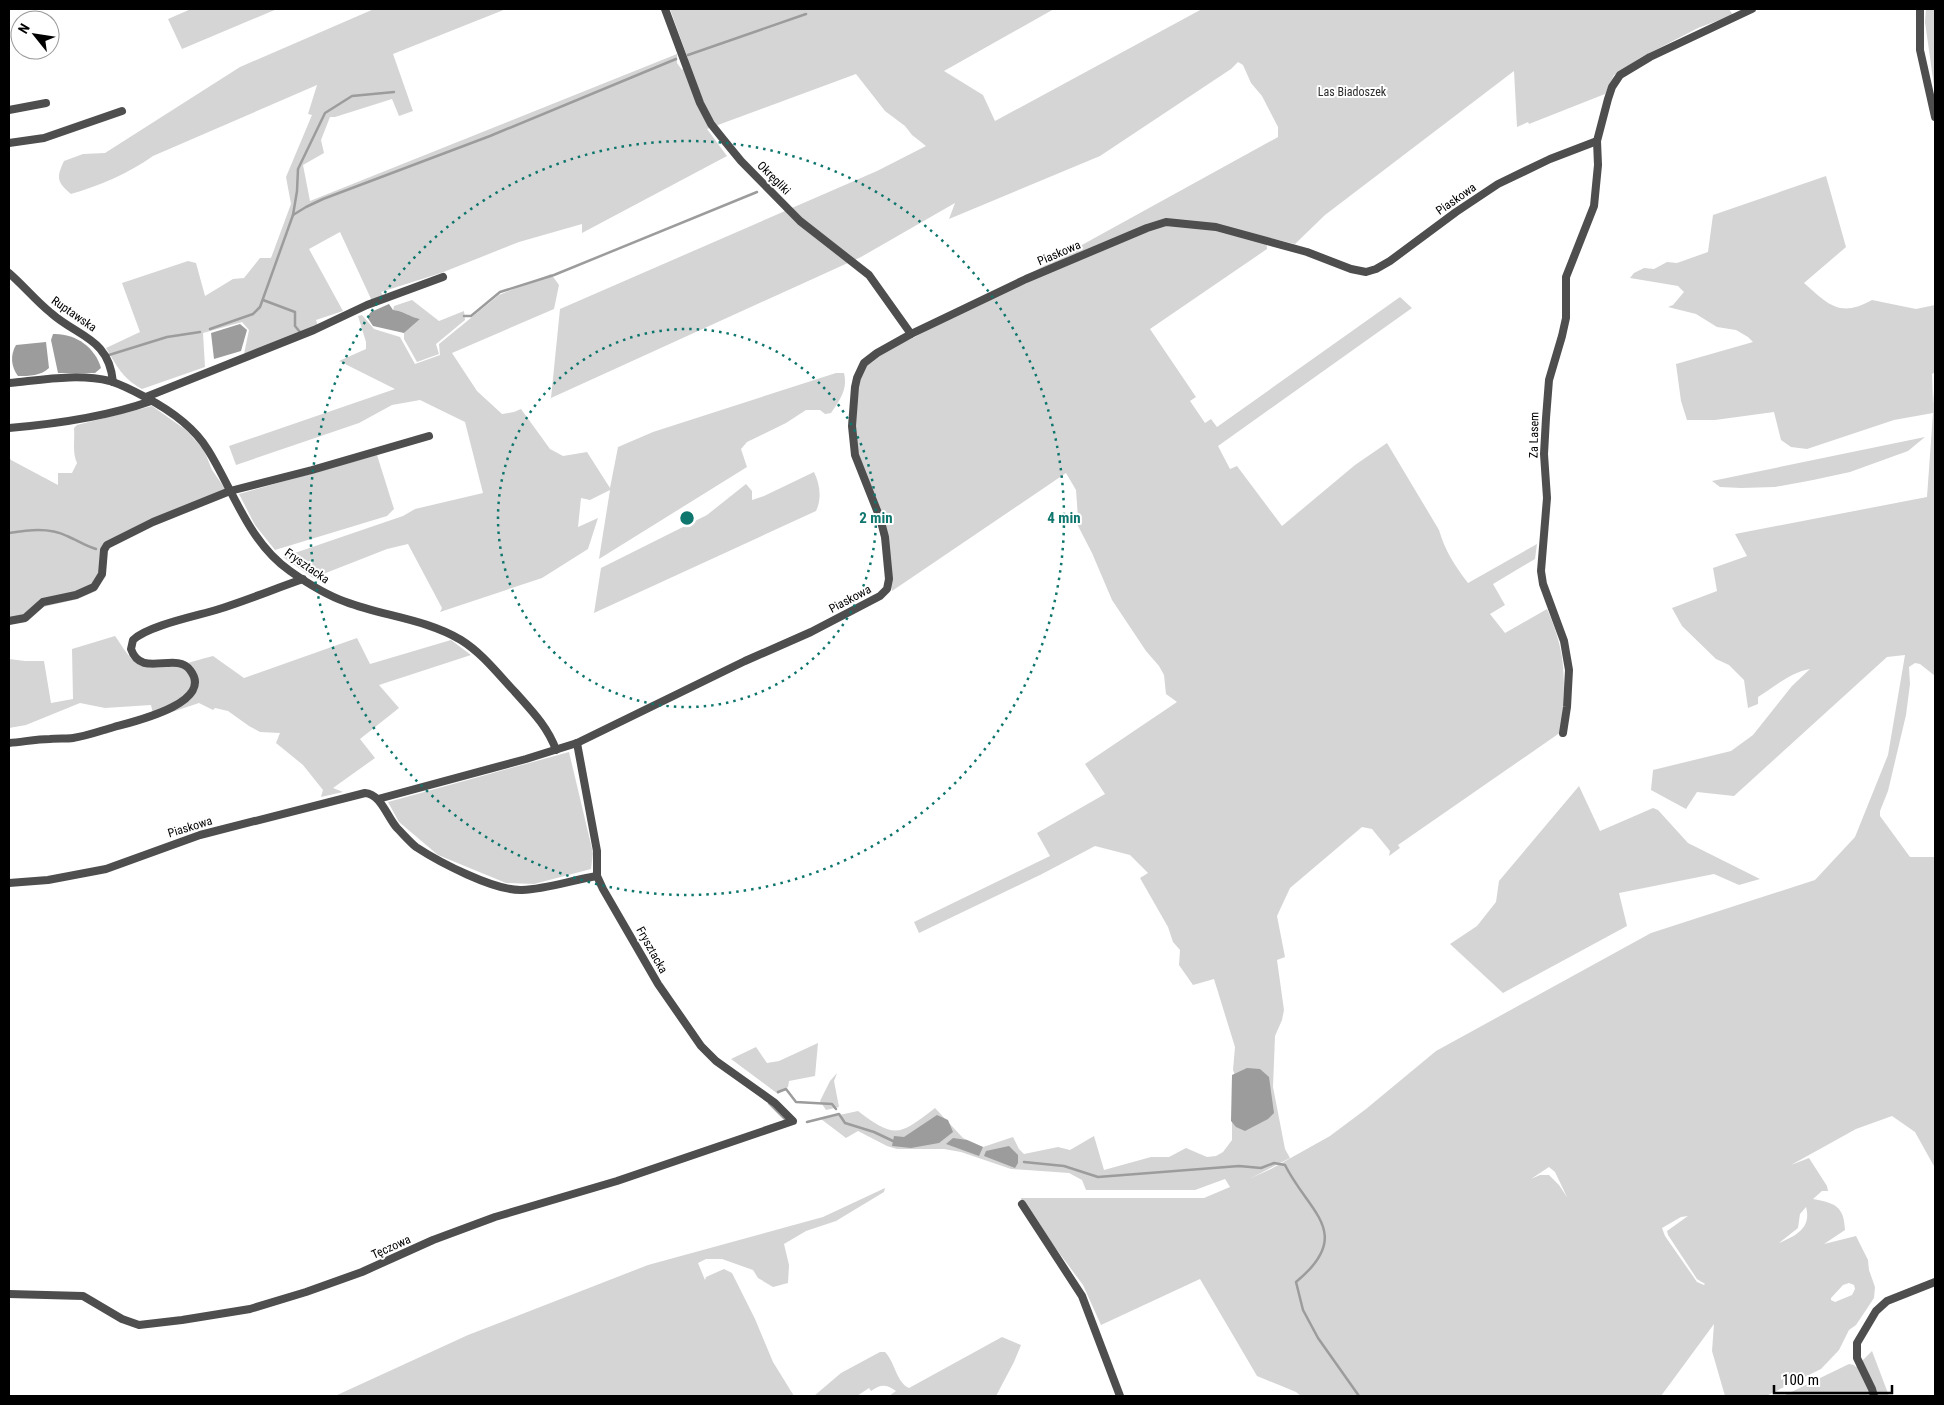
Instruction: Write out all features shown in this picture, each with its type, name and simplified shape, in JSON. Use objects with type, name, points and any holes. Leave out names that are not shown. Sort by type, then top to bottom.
[{"type":"street","name":"Okręgliki","points":[[665,9],[700,103],[711,124],[741,160],[800,221],[869,276],[911,334]]},
{"type":"street","points":[[1597,141],[1610,93],[1620,76],[1658,52],[1752,9]]},
{"type":"street","points":[[1920,9],[1920,50],[1935,117]]},
{"type":"street","points":[[9,110],[46,103]]},
{"type":"street","points":[[9,143],[44,138],[122,112]]},
{"type":"street","name":"Piaskowa","points":[[9,883],[48,880],[106,869],[200,835],[358,794],[369,793],[378,799],[526,760],[577,743],[870,602],[885,592],[888,587],[889,573],[886,538],[856,455],[852,426],[853,397],[857,378],[864,363],[869,358],[911,334],[1026,279],[1147,228],[1166,222],[1216,227],[1308,252],[1360,271],[1370,271],[1390,262],[1456,212],[1498,184],[1550,159],[1597,141]]},
{"type":"street","name":"Za Lasem","points":[[1563,732],[1569,670],[1566,648],[1543,584],[1541,571],[1546,498],[1544,454],[1546,409],[1549,380],[1566,318],[1566,277],[1594,206],[1598,165],[1597,141]]},
{"type":"street","name":"Ruptawska","points":[[9,273],[52,315],[88,336],[100,347],[109,364],[112,382]]},
{"type":"street","points":[[9,428],[39,426],[135,407],[148,399],[314,330],[367,305],[442,277]]},
{"type":"street","name":"Frysztacka","points":[[9,383],[65,378],[102,380],[112,382],[172,413],[199,437],[248,524],[269,552],[287,569],[345,602],[427,625],[462,640],[487,662],[545,727],[556,750]]},
{"type":"street","points":[[9,621],[25,618],[43,602],[76,595],[94,587],[102,574],[104,550],[111,542],[160,519],[230,491],[312,470],[429,436]]},
{"type":"street","points":[[9,744],[73,738],[142,720],[171,708],[186,699],[193,687],[192,673],[187,666],[178,663],[148,664],[135,658],[130,645],[136,636],[303,579]]},
{"type":"street","name":"Frysztacka","points":[[577,743],[597,852],[597,876],[658,984],[702,1046],[720,1064],[775,1103],[793,1121]]},
{"type":"street","points":[[378,799],[395,826],[414,845],[447,864],[486,882],[504,888],[520,890],[597,876]]},
{"type":"street","name":"Tęczowa","points":[[9,1294],[83,1296],[122,1319],[139,1325],[174,1322],[250,1309],[353,1275],[433,1240],[495,1217],[617,1181],[793,1121]]},
{"type":"street","points":[[1022,1204],[1082,1296],[1120,1396]]},
{"type":"street","points":[[1874,1396],[1857,1358],[1857,1343],[1876,1311],[1887,1301],[1935,1282]]},
{"type":"green space","points":[[191,9],[277,9],[182,49],[168,19]]},
{"type":"green space","name":"Las Biadoszek","points":[[374,9],[506,9],[393,54],[413,111],[399,116],[392,99],[330,117],[321,140],[324,153],[303,165],[310,201],[677,54],[677,63],[682,70],[688,59],[670,9],[1054,9],[944,71],[983,95],[995,121],[1202,9],[1729,9],[1733,15],[1698,28],[1640,58],[1614,75],[1605,94],[1517,127],[1514,71],[1325,215],[1295,244],[1266,237],[1267,249],[1150,329],[1196,397],[1190,401],[1205,423],[1211,419],[1217,427],[1400,297],[1412,308],[1218,446],[1230,469],[1237,466],[1282,526],[1355,465],[1387,443],[1439,530],[1451,558],[1468,583],[1537,544],[1535,559],[1493,584],[1505,605],[1490,614],[1505,633],[1547,609],[1559,641],[1562,656],[1564,683],[1561,732],[1398,845],[1400,848],[1389,856],[1390,851],[1372,829],[1362,827],[1290,888],[1277,916],[1285,957],[1277,960],[1284,1010],[1275,1036],[1273,1087],[1285,1149],[1290,1158],[1251,1178],[1271,1169],[1330,1136],[1436,1051],[1651,933],[1815,880],[1855,837],[1888,755],[1905,655],[1887,657],[1734,796],[1697,792],[1686,809],[1651,790],[1653,770],[1731,751],[1753,735],[1792,686],[1810,669],[1783,680],[1758,697],[1758,704],[1748,708],[1744,680],[1729,665],[1716,659],[1682,626],[1672,608],[1717,591],[1713,568],[1747,556],[1735,534],[1927,497],[1933,413],[1894,420],[1807,449],[1791,447],[1781,440],[1774,412],[1715,420],[1687,420],[1681,401],[1676,364],[1753,342],[1736,330],[1717,327],[1696,314],[1668,307],[1673,305],[1684,292],[1678,286],[1630,278],[1634,273],[1644,268],[1654,269],[1667,262],[1677,263],[1708,252],[1713,215],[1826,176],[1846,247],[1804,283],[1828,303],[1843,308],[1851,308],[1872,300],[1916,309],[1935,305],[1935,372],[1932,374],[1933,405],[1935,374],[1935,676],[1920,664],[1915,663],[1909,667],[1910,684],[1906,715],[1888,791],[1880,811],[1880,816],[1910,857],[1935,857],[1935,1168],[1915,1132],[1892,1116],[1856,1129],[1791,1165],[1809,1158],[1827,1186],[1828,1191],[1822,1191],[1813,1199],[1833,1204],[1843,1216],[1845,1230],[1824,1244],[1856,1236],[1868,1260],[1869,1270],[1875,1287],[1874,1298],[1856,1325],[1849,1330],[1839,1350],[1821,1369],[1766,1396],[1725,1396],[1712,1351],[1714,1324],[1661,1396],[1301,1396],[1296,1392],[1257,1376],[1200,1279],[1101,1325],[1083,1285],[1022,1203],[1021,1198],[1204,1198],[1230,1187],[1225,1179],[1195,1190],[1086,1190],[1082,1180],[1069,1173],[1011,1169],[961,1152],[944,1149],[897,1149],[858,1131],[846,1138],[821,1119],[858,1111],[889,1130],[897,1130],[905,1129],[935,1108],[963,1138],[983,1147],[1013,1137],[1024,1154],[1058,1147],[1070,1150],[1094,1136],[1104,1170],[1151,1157],[1169,1157],[1186,1148],[1207,1157],[1216,1156],[1223,1152],[1232,1140],[1232,1106],[1238,1083],[1233,1070],[1235,1047],[1214,979],[1193,985],[1179,965],[1180,950],[1173,942],[1168,927],[1140,878],[1148,873],[1130,855],[1095,846],[1042,874],[919,933],[914,922],[1050,856],[1037,833],[1105,794],[1085,764],[1177,702],[1166,694],[1164,675],[1159,666],[1146,651],[1112,600],[1092,553],[1075,520],[1078,518],[1076,490],[1066,473],[892,591],[873,498],[855,455],[853,405],[860,370],[882,351],[913,338],[1278,137],[1278,127],[1262,96],[1251,83],[1243,65],[1238,62],[1231,69],[1100,156],[949,219],[955,203],[861,257],[551,398],[560,309],[877,171],[926,146],[912,135],[905,126],[885,111],[856,74],[707,129],[727,156],[582,233],[582,224],[519,242],[441,273],[381,292],[383,295],[372,301],[340,232],[309,249],[343,311],[316,320],[318,326],[244,354],[249,330],[242,322],[203,333],[205,367],[142,389],[125,376],[106,348],[140,332],[122,283],[188,261],[196,263],[205,296],[233,279],[244,278],[260,258],[271,258],[291,204],[286,177],[312,115],[308,114],[317,85],[153,156],[124,173],[82,191],[71,194],[59,179],[60,172],[64,161],[83,154],[105,153],[240,67]],"holes":[[[1549,1167],[1555,1172],[1567,1197],[1549,1175],[1540,1175],[1531,1179]],[[1806,1207],[1807,1220],[1804,1226],[1796,1234],[1779,1243],[1798,1228],[1800,1214]],[[1688,1216],[1667,1231],[1668,1235],[1697,1279],[1704,1285],[1697,1282],[1665,1236],[1662,1228],[1681,1217]],[[1849,1283],[1854,1285],[1855,1289],[1852,1295],[1835,1302],[1831,1300],[1843,1285]]]},
{"type":"green space","points":[[1926,9],[1935,9],[1935,93],[1925,22]]},
{"type":"green space","points":[[551,274],[559,285],[554,309],[452,353],[477,391],[502,414],[521,409],[550,449],[563,456],[587,452],[610,488],[618,447],[653,432],[836,373],[844,373],[845,384],[842,394],[831,413],[825,414],[820,410],[806,410],[786,423],[747,442],[741,449],[747,467],[599,559],[610,490],[590,500],[581,498],[578,527],[598,518],[588,549],[542,578],[440,612],[442,608],[408,544],[387,549],[313,578],[283,557],[403,516],[415,509],[483,493],[465,422],[420,400],[392,405],[359,423],[236,465],[229,446],[395,389],[339,361],[366,349],[366,342],[358,316],[362,315],[374,329],[400,337],[415,364],[440,355],[439,344],[499,295]]},
{"type":"green space","points":[[412,300],[439,321],[464,311],[465,320],[436,344],[439,354],[417,362],[404,339],[404,333],[420,319],[393,310],[394,306]]},
{"type":"green space","points":[[152,406],[186,430],[204,450],[212,470],[226,490],[108,547],[106,552],[106,576],[96,591],[78,599],[43,607],[25,622],[9,624],[9,457],[11,460],[58,485],[58,473],[72,473],[77,463],[74,446],[74,428],[77,425]]},
{"type":"green space","points":[[1925,437],[1908,451],[1850,472],[1813,480],[1775,487],[1741,488],[1720,487],[1712,481]]},
{"type":"green space","points":[[377,455],[394,509],[387,516],[275,550],[255,525],[239,494]]},
{"type":"green space","points":[[814,472],[820,492],[816,511],[594,613],[601,568],[707,515],[746,484],[752,491],[752,500]]},
{"type":"green space","points":[[115,636],[131,658],[141,666],[161,668],[213,656],[244,678],[357,638],[370,664],[451,640],[471,655],[379,685],[399,708],[360,739],[375,758],[333,788],[343,792],[321,797],[323,790],[303,765],[276,743],[280,733],[260,732],[228,711],[215,708],[213,710],[199,703],[154,718],[151,705],[105,708],[80,703],[26,725],[9,728],[9,659],[44,661],[51,703],[73,699],[72,649]]},
{"type":"green space","points":[[569,752],[593,853],[591,869],[534,884],[506,883],[438,855],[399,822],[388,802]]},
{"type":"green space","points":[[1579,786],[1600,831],[1653,808],[1658,810],[1688,843],[1760,879],[1739,885],[1714,874],[1619,893],[1627,926],[1503,993],[1450,944],[1477,926],[1496,902],[1499,881]]},
{"type":"green space","points":[[818,1043],[815,1076],[789,1081],[788,1087],[778,1094],[731,1059],[756,1047],[767,1063],[779,1061]]},
{"type":"green space","points":[[837,1073],[834,1081],[839,1107],[826,1110],[820,1101],[830,1081]]},
{"type":"green space","points":[[885,1188],[884,1192],[836,1221],[806,1231],[784,1244],[789,1265],[788,1283],[773,1287],[758,1278],[753,1270],[722,1259],[706,1259],[698,1263],[705,1280],[706,1277],[724,1269],[732,1273],[755,1319],[773,1362],[794,1396],[335,1396],[468,1335],[648,1265],[823,1217]]},
{"type":"green space","points":[[1002,1337],[1021,1345],[996,1396],[889,1396],[896,1391],[884,1386],[871,1391],[869,1388],[857,1396],[814,1396],[841,1373],[880,1352],[885,1352],[898,1377],[909,1388]]},
{"type":"green space","points":[[1872,1351],[1889,1396],[1783,1396],[1849,1364],[1856,1367]]},
{"type":"shaded area","points":[[389,304],[393,310],[420,319],[404,333],[373,326],[367,317],[371,312]]},
{"type":"shaded area","points":[[240,324],[247,330],[241,351],[214,359],[211,333]]},
{"type":"shaded area","points":[[53,334],[69,336],[83,343],[94,354],[101,368],[95,373],[58,373],[51,340]]},
{"type":"shaded area","points":[[46,342],[49,368],[46,371],[31,376],[18,376],[12,361],[16,345]]},
{"type":"shaded area","points":[[1247,1068],[1260,1069],[1269,1077],[1274,1113],[1268,1119],[1245,1131],[1236,1127],[1231,1121],[1232,1075]]},
{"type":"shaded area","points":[[937,1115],[948,1120],[953,1132],[939,1143],[911,1148],[892,1146],[894,1136],[904,1137]]},
{"type":"shaded area","points":[[953,1138],[967,1140],[983,1147],[979,1156],[946,1144]]},
{"type":"shaded area","points":[[1009,1146],[1018,1155],[1018,1163],[1015,1168],[984,1156],[986,1151]]},
{"type":"waterway","points":[[688,55],[806,14]]},
{"type":"waterway","points":[[293,215],[323,199],[490,136],[676,59]]},
{"type":"waterway","points":[[210,329],[253,314],[260,307],[293,215],[298,169],[325,113],[352,96],[394,92]]},
{"type":"waterway","points":[[464,316],[471,316],[500,292],[554,275],[757,192]]},
{"type":"waterway","points":[[263,300],[295,312],[295,326],[300,332]]},
{"type":"waterway","points":[[109,355],[167,337],[200,332]]},
{"type":"waterway","points":[[9,533],[31,530],[53,531],[96,549]]},
{"type":"waterway","points":[[778,1092],[786,1089],[796,1102],[832,1104],[836,1109]]},
{"type":"waterway","points":[[769,1103],[786,1120]]},
{"type":"waterway","points":[[807,1122],[839,1114],[845,1123],[874,1132],[893,1141]]},
{"type":"waterway","points":[[1024,1162],[1064,1166],[1098,1177],[1239,1166],[1261,1168],[1274,1163],[1285,1165],[1315,1210],[1322,1223],[1325,1236],[1323,1250],[1313,1265],[1296,1282],[1303,1310],[1318,1338],[1359,1396]]}]
